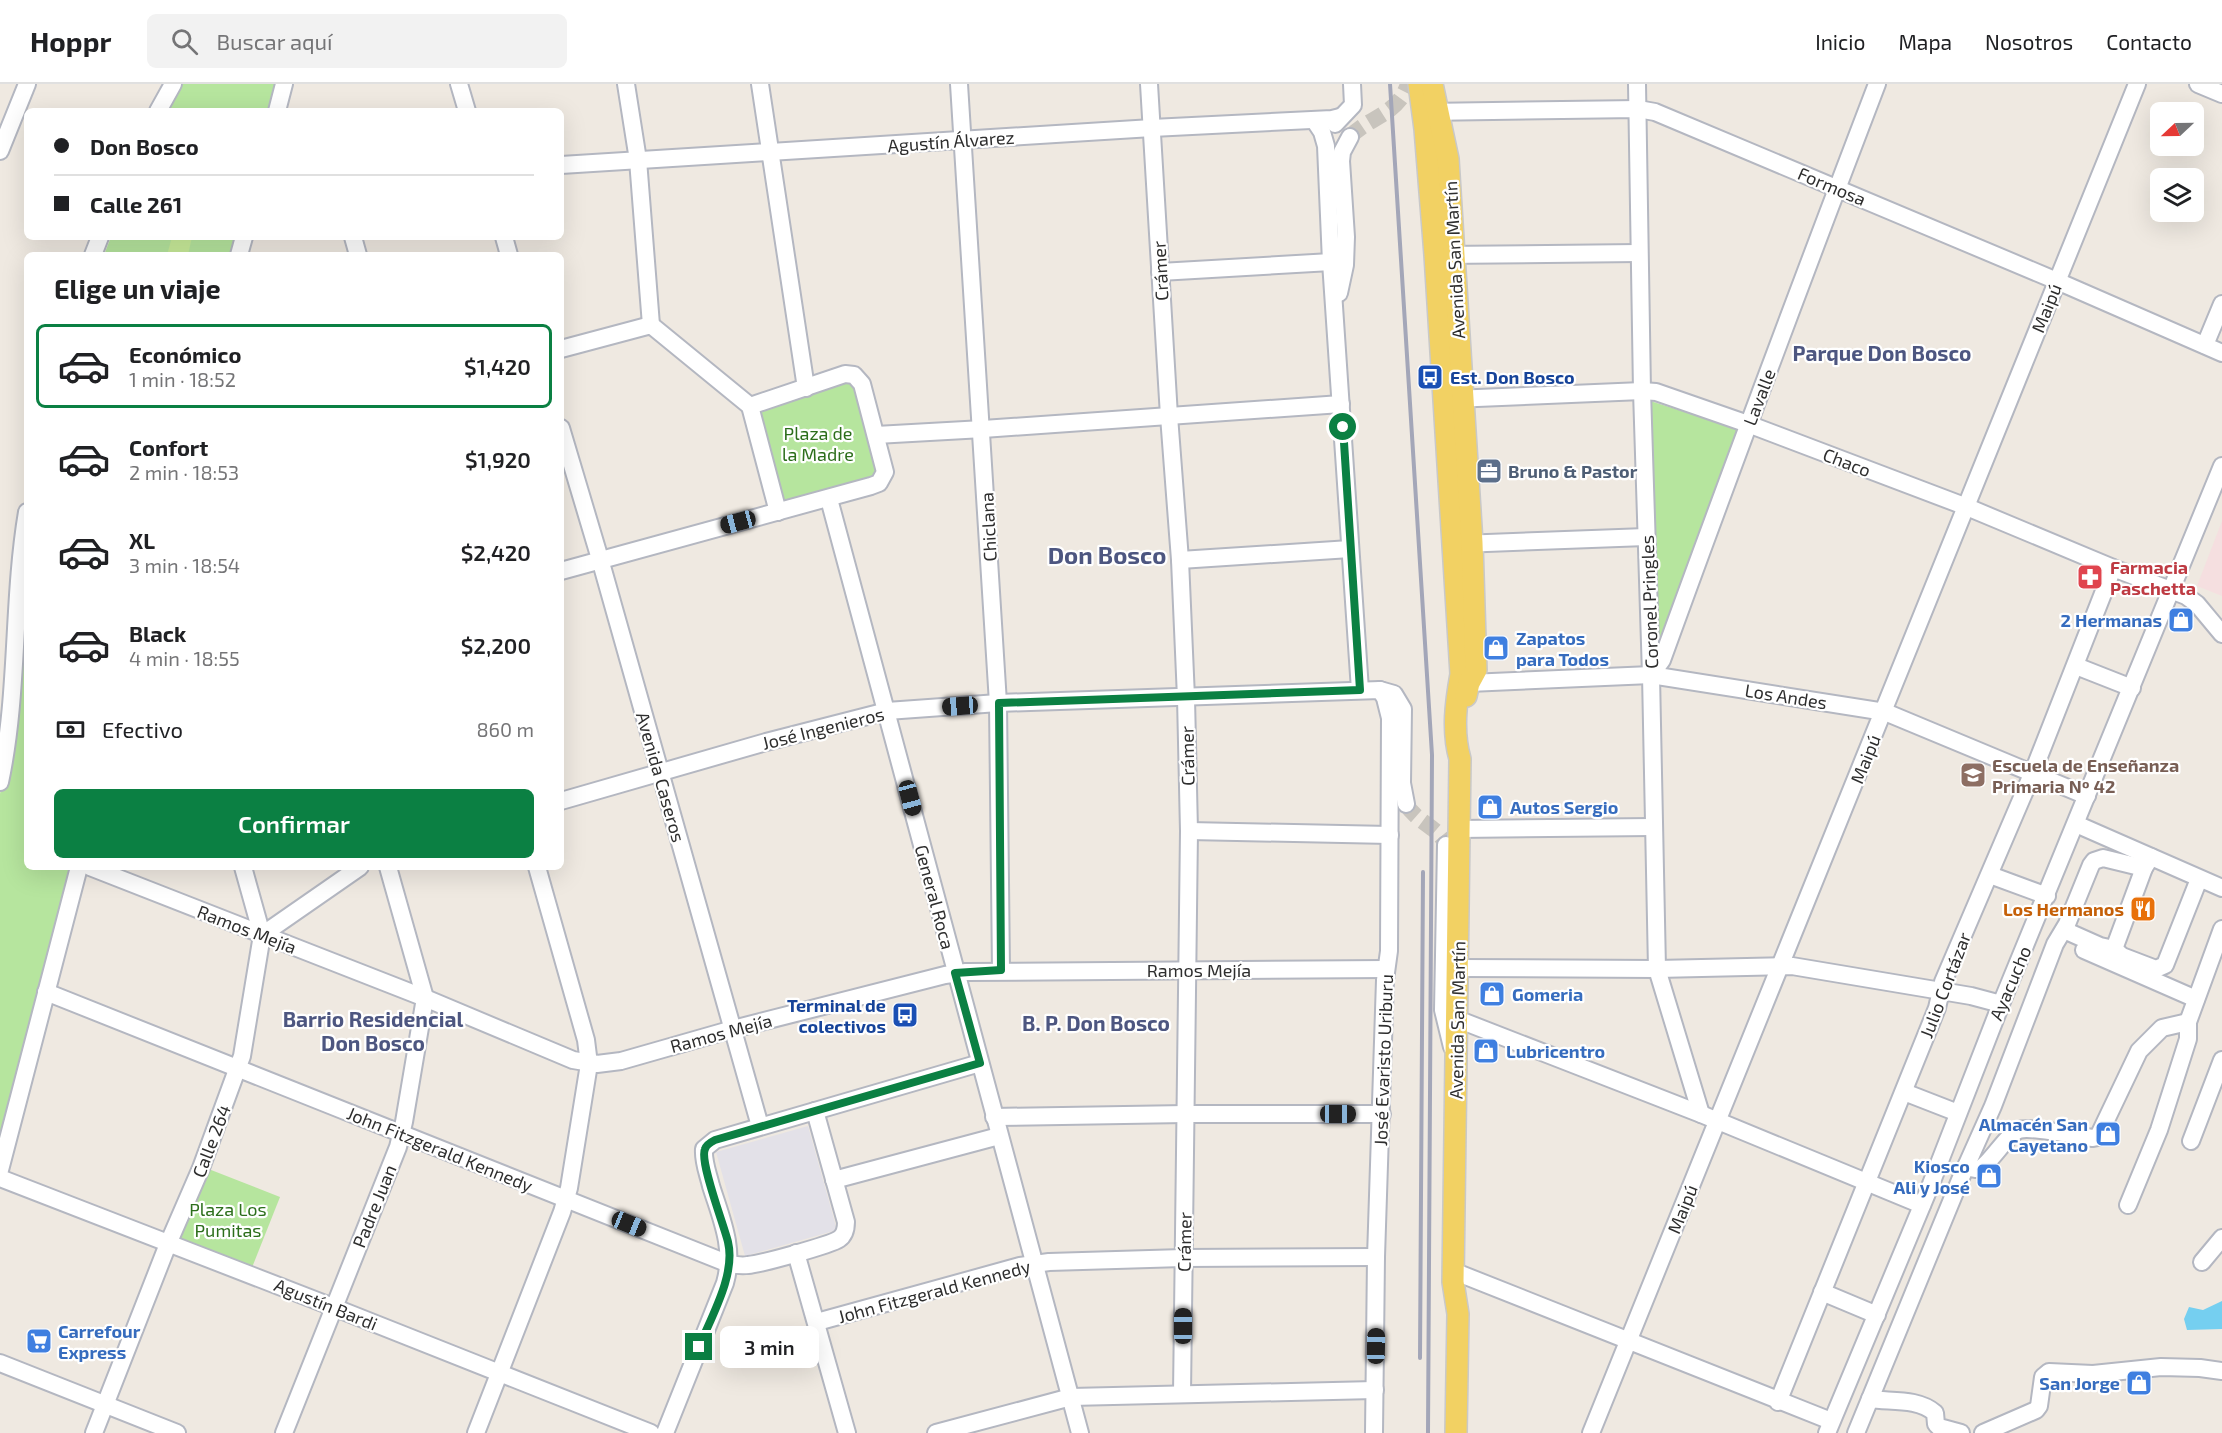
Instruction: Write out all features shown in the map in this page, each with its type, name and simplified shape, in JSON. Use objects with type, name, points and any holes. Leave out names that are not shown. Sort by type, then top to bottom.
[{"type":"main road","name":"Avenida San Martín","points":[[1419,84],[1448,159],[1444,255],[1452,399],[1462,543],[1476,662],[1466,696],[1466,741],[1460,759],[1452,837],[1458,968],[1453,1276],[1458,1314],[1456,1433]]},
{"type":"main road","name":"Avenida San Martín","points":[[1430,112],[1432,84]]},
{"type":"main road","name":"Avenida San Martín","points":[[1460,759],[1456,746],[1456,711],[1461,674],[1455,590],[1462,543]]},
{"type":"main road","points":[[1455,590],[1463,591],[1466,649],[1468,655],[1476,662]]},
{"type":"main road","name":"Avenida San Martín","points":[[1442,1433],[1446,1311],[1453,1276]]},
{"type":"street","points":[[160,108],[173,84]]},
{"type":"street","points":[[278,108],[284,84]]},
{"type":"street","points":[[459,84],[466,108]]},
{"type":"street","points":[[626,84],[638,160],[651,325],[750,406],[778,512]]},
{"type":"street","points":[[760,84],[806,388]]},
{"type":"street","name":"Chiclana","points":[[959,84],[999,703],[1001,970]]},
{"type":"street","name":"Crámer","points":[[1149,84],[1180,560],[1186,698],[1189,831],[1182,1394]]},
{"type":"street","points":[[1326,146],[1332,129],[1340,117],[1353,105],[1352,84]]},
{"type":"street","name":"Coronel Pringles","points":[[1637,84],[1638,253],[1651,675],[1657,969],[1701,1113]]},
{"type":"street","points":[[1638,109],[1647,84]]},
{"type":"street","name":"Lavalle","points":[[1651,675],[1662,660],[1748,424],[1877,84]]},
{"type":"street","name":"Maipú","points":[[1591,1433],[1885,712],[2137,84]]},
{"type":"street","points":[[2198,84],[2222,94]]},
{"type":"street","points":[[0,151],[28,87]]},
{"type":"street","name":"Formosa","points":[[1430,112],[1638,109],[1655,112],[2222,353]]},
{"type":"street","name":"Agustín Álvarez","points":[[564,165],[1340,117]]},
{"type":"street","points":[[1314,120],[1322,132],[1326,146],[1331,262],[1360,690]]},
{"type":"street","points":[[1335,310],[1345,265],[1346,237],[1341,160],[1342,152],[1350,137]]},
{"type":"street","points":[[1444,255],[1638,253]]},
{"type":"street","points":[[1160,272],[1331,262]]},
{"type":"street","points":[[2205,345],[2222,304]]},
{"type":"street","points":[[564,348],[651,325]]},
{"type":"street","points":[[564,570],[829,499],[879,483],[885,472],[859,379],[854,375],[845,374],[750,406]]},
{"type":"street","name":"Chaco","points":[[1452,399],[1656,392],[1748,424],[1967,507],[2190,598],[2222,634]]},
{"type":"street","points":[[876,435],[1341,404]]},
{"type":"street","name":"Avenida Caseros","points":[[564,438],[760,1126]]},
{"type":"street","name":"Ayacucho","points":[[1829,1427],[1923,1205],[2001,1004],[2222,466]]},
{"type":"street","name":"General Roca","points":[[829,499],[1080,1433]]},
{"type":"street","points":[[0,782],[13,696],[24,536]]},
{"type":"street","points":[[1462,543],[1646,537]]},
{"type":"street","points":[[1180,560],[1350,549]]},
{"type":"street","name":"Julio Cortázar","points":[[1778,1402],[1938,1008],[1943,982],[2033,772],[2113,568]]},
{"type":"street","points":[[2076,666],[2132,688]]},
{"type":"street","name":"Los Andes","points":[[1469,683],[1651,675],[1885,712],[2087,796]]},
{"type":"street","points":[[1380,690],[1394,694],[1403,709],[1402,783],[1406,804]]},
{"type":"street","name":"José Ingenieros","points":[[564,800],[868,714],[887,711],[999,703],[1380,690]]},
{"type":"street","name":"José Evaristo Uriburu","points":[[1374,1433],[1377,1257],[1386,969],[1389,951],[1390,835],[1390,718],[1385,698],[1380,690]]},
{"type":"street","points":[[2076,824],[2147,862],[2222,888]]},
{"type":"street","points":[[1455,1059],[1443,1010],[1452,837],[1653,826]]},
{"type":"street","points":[[1189,831],[1390,835]]},
{"type":"street","name":"Ayacucho","points":[[1856,1433],[1993,1106],[2061,934],[2094,861],[2103,858],[2147,862]]},
{"type":"street","points":[[2114,949],[2147,862]]},
{"type":"street","points":[[0,1170],[78,870]]},
{"type":"street","name":"Ramos Mejía","points":[[98,870],[425,998],[573,1060],[589,1064],[621,1061],[733,1029],[955,973],[1001,970],[1386,969]]},
{"type":"street","name":"Calle 264","points":[[94,1433],[168,1244],[201,1168],[238,1069],[262,935],[244,870]]},
{"type":"street","points":[[262,935],[356,870]]},
{"type":"street","name":"Padre Juan","points":[[284,1433],[402,1134],[425,998],[389,870]]},
{"type":"street","points":[[476,1433],[566,1199],[589,1064],[586,1040],[538,870]]},
{"type":"street","points":[[1990,875],[2047,896]]},
{"type":"street","points":[[2061,934],[2114,949],[2122,956],[2156,969],[2161,968],[2165,965],[2199,879]]},
{"type":"street","points":[[2128,1205],[2159,1130],[2188,1039],[2188,1022],[2222,929]]},
{"type":"street","points":[[2061,934],[2196,999]]},
{"type":"street","points":[[1458,968],[1657,969],[1792,966],[1971,996],[2001,1004]]},
{"type":"street","name":"John Fitzgerald Kennedy","points":[[46,992],[729,1264],[753,1264],[839,1240],[844,1233],[846,1222],[834,1180]]},
{"type":"street","points":[[1456,1018],[1701,1113],[1923,1205]]},
{"type":"street","points":[[1931,1184],[1980,1169],[2010,1135],[2025,1128],[2098,1137],[2139,1051],[2162,1028],[2188,1022]]},
{"type":"street","points":[[2191,1140],[2222,1060]]},
{"type":"street","points":[[665,1433],[725,1282],[729,1264],[728,1242],[705,1164],[705,1149],[715,1140],[980,1063]]},
{"type":"street","points":[[1904,1092],[1958,1113]]},
{"type":"street","points":[[815,1111],[834,1180],[999,1136]]},
{"type":"street","points":[[994,1117],[1382,1114]]},
{"type":"street","name":"Agustín Bardi","points":[[0,1178],[651,1433]]},
{"type":"street","points":[[2202,1262],[2222,1238]]},
{"type":"street","points":[[796,1252],[847,1433]]},
{"type":"street","name":"John Fitzgerald Kennedy","points":[[817,1322],[1034,1264],[1183,1258],[1377,1257]]},
{"type":"street","points":[[1453,1276],[1630,1340],[1778,1402],[1829,1427]]},
{"type":"street","points":[[1822,1292],[1877,1315]]},
{"type":"street","points":[[0,1363],[177,1433]]},
{"type":"street","points":[[1983,1433],[2036,1410],[2039,1406],[2043,1377],[2049,1372],[2092,1374],[2161,1367],[2192,1367],[2222,1371]]},
{"type":"street","points":[[936,1433],[1071,1397],[1375,1390]]},
{"type":"street","points":[[1870,1399],[1926,1406],[1935,1413],[1936,1424],[1939,1427],[1961,1433]]},
{"type":"shaded area","points":[[2222,521],[2222,596],[2197,586]]},
{"type":"shaded area","points":[[808,1126],[837,1230],[745,1256],[716,1152]]},
{"type":"green space","points":[[181,84],[275,84],[268,108],[169,108]]},
{"type":"green space","points":[[110,240],[233,240],[231,252],[105,252]]},
{"type":"green space","points":[[171,240],[191,240],[189,252],[168,252]]},
{"type":"green space","name":"Plaza de la Madre","points":[[854,375],[883,478],[778,512],[750,406]]},
{"type":"green space","points":[[1647,400],[1739,429],[1662,637],[1658,636]]},
{"type":"green space","points":[[24,636],[24,870],[69,870],[0,1133],[0,794],[18,701]]},
{"type":"green space","name":"Plaza Los Pumitas","points":[[206,1168],[280,1197],[251,1270],[177,1240]]},
{"type":"water","points":[[2222,1301],[2222,1329],[2187,1330],[2184,1319],[2189,1307],[2203,1310]]},
{"type":"tunnel","points":[[1350,137],[1391,109],[1398,102],[1408,84]]},
{"type":"tunnel","points":[[1406,804],[1416,816],[1443,839],[1446,845]]},
{"type":"railway","points":[[1390,84],[1432,755],[1428,1433]]},
{"type":"railway","points":[[1420,1358],[1423,872]]},
{"type":"place","name":"Est. Don Bosco","points":[[1430,377]]},
{"type":"place","name":"Bruno & Pastor","points":[[1489,471]]},
{"type":"place","name":"Farmacia Paschetta","points":[[2090,577]]},
{"type":"place","name":"2 Hermanas","points":[[2181,620]]},
{"type":"place","name":"Zapatos para Todos","points":[[1496,648]]},
{"type":"place","name":"Escuela de Enseñanza Primaria Nº 42","points":[[1973,775]]},
{"type":"place","name":"Autos Sergio","points":[[1490,807]]},
{"type":"place","name":"Los Hermanos","points":[[2143,909]]},
{"type":"place","name":"Gomeria","points":[[1492,994]]},
{"type":"place","name":"Terminal de colectivos","points":[[905,1015]]},
{"type":"place","name":"Lubricentro","points":[[1486,1051]]},
{"type":"place","name":"Almacén San Cayetano","points":[[2108,1134]]},
{"type":"place","name":"Kiosco Ali y José","points":[[1989,1176]]},
{"type":"place","name":"Carrefour Express","points":[[39,1341]]},
{"type":"place","name":"San Jorge","points":[[2139,1383]]},
{"type":"district","name":"Parque Don Bosco","points":[[1882,352]]},
{"type":"district","name":"Don Bosco","points":[[1107,554]]},
{"type":"district","name":"B. P. Don Bosco","points":[[1096,1022]]},
{"type":"district","name":"Barrio Residencial Don Bosco","points":[[373,1030]]},
{"type":"route","points":[[699,1347],[725,1282],[729,1264],[728,1242],[705,1164],[705,1149],[709,1143],[980,1063],[955,973],[1001,970],[999,703],[1360,690],[1343,427]]}]
